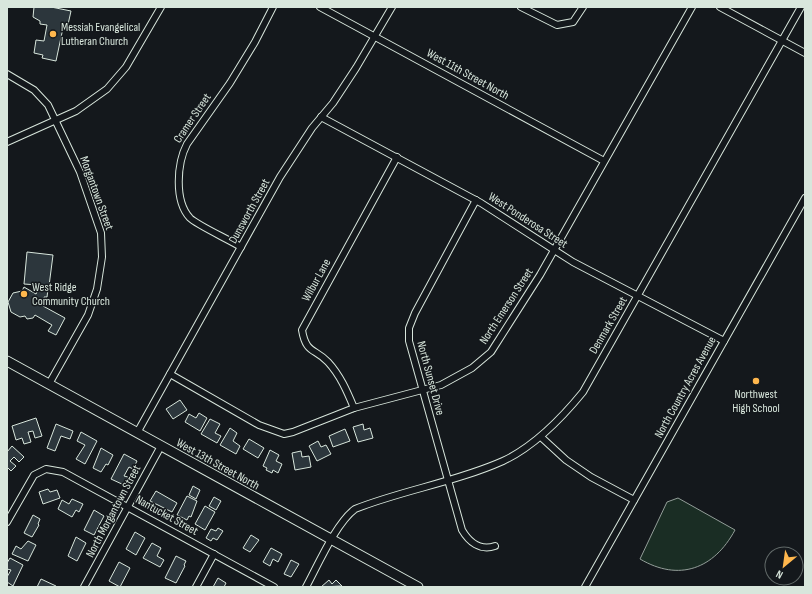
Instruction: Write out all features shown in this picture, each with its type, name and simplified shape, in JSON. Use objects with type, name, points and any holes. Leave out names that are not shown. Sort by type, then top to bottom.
[{"type":"street","points":[[7,142],[76,112],[107,89],[126,67],[161,7]]},
{"type":"street","name":"Cramer Street","points":[[241,247],[191,219],[185,211],[182,202],[178,175],[179,165],[187,144],[230,84],[255,42],[273,7]]},
{"type":"street","name":"West 11th Street North","points":[[320,7],[604,162]]},
{"type":"street","name":"Dunsworth Street","points":[[137,433],[280,177],[312,128],[333,103],[392,7]]},
{"type":"street","points":[[521,7],[557,25],[573,22],[583,7]]},
{"type":"street","name":"North Emerson Street","points":[[170,374],[259,425],[284,434],[293,432],[354,408],[441,385],[458,377],[491,352],[554,250],[692,7]]},
{"type":"street","points":[[720,7],[805,53]]},
{"type":"street","name":"Denmark Street","points":[[306,587],[344,520],[355,509],[504,460],[541,436],[562,416],[583,392],[801,7]]},
{"type":"street","name":"Morgantown Street","points":[[7,74],[34,90],[48,105],[80,172],[101,233],[102,257],[98,289],[93,302],[49,384]]},
{"type":"street","name":"West Ponderosa Street","points":[[321,116],[476,200],[554,250],[637,296],[724,341]]},
{"type":"street","name":"Wilbur Lane","points":[[354,408],[339,376],[327,361],[308,348],[302,330],[397,156]]},
{"type":"street","name":"North Country Acres Avenue","points":[[585,587],[805,198]]},
{"type":"street","name":"North Sunset Drive","points":[[476,200],[414,313],[409,328],[410,341],[458,517],[466,537],[478,546],[486,549],[495,546]]},
{"type":"street","name":"West 13th Street North","points":[[7,361],[418,587]]},
{"type":"street","points":[[541,436],[566,460],[591,477],[634,500]]},
{"type":"street","name":"North Morgantown Street","points":[[84,587],[161,446]]},
{"type":"street","name":"Nantucket Street","points":[[7,522],[34,475],[46,469],[63,472],[128,506],[274,587]]},
{"type":"street","points":[[196,587],[214,554]]},
{"type":"green space","points":[[678,498],[735,530],[717,554],[706,562],[694,568],[668,570],[654,566],[640,559],[667,502]]},
{"type":"building","name":"Messiah Evangelical Lutheran Church","points":[[34,7],[51,7],[71,11],[67,29],[63,28],[56,61],[42,58],[43,55],[34,53],[36,40],[44,41],[47,25],[40,24],[40,21],[33,17]]},
{"type":"building","name":"West Ridge Community Church","points":[[27,252],[53,255],[49,286],[45,286],[45,289],[48,289],[47,297],[44,297],[46,300],[43,306],[65,318],[56,335],[48,331],[52,325],[35,315],[33,318],[27,319],[25,316],[20,317],[11,312],[8,302],[13,293],[22,291],[24,287],[36,294],[38,290],[38,285],[24,284]]},
{"type":"building","points":[[180,400],[187,410],[173,419],[166,409]]},
{"type":"building","points":[[199,413],[207,418],[200,431],[185,422],[189,414],[196,418]]},
{"type":"building","points":[[36,418],[42,436],[35,438],[33,431],[28,432],[31,442],[24,444],[22,438],[16,440],[12,426]]},
{"type":"building","points":[[210,419],[220,424],[215,433],[221,436],[217,443],[201,434]]},
{"type":"building","points":[[56,424],[73,431],[70,439],[61,436],[55,451],[47,448]]},
{"type":"building","points":[[363,424],[364,430],[370,428],[373,438],[358,442],[353,427]]},
{"type":"building","points":[[230,428],[237,433],[233,441],[240,446],[236,454],[220,445]]},
{"type":"building","points":[[345,429],[350,441],[333,447],[329,436]]},
{"type":"building","points":[[81,432],[97,441],[85,464],[76,459],[85,445],[77,441]]},
{"type":"building","points":[[249,439],[264,448],[258,458],[243,449]]},
{"type":"building","points":[[318,441],[321,447],[326,445],[331,454],[317,461],[309,446]]},
{"type":"building","points":[[12,446],[24,457],[19,462],[14,457],[10,461],[16,466],[11,471],[7,467],[7,452]]},
{"type":"building","points":[[101,448],[113,455],[108,465],[106,464],[101,472],[93,468]]},
{"type":"building","points":[[270,450],[279,455],[276,461],[282,464],[278,473],[273,470],[272,473],[266,470],[267,468],[263,466]]},
{"type":"building","points":[[301,451],[302,457],[309,456],[311,467],[295,470],[292,453]]},
{"type":"building","points":[[124,454],[137,461],[133,469],[129,467],[124,476],[128,477],[124,485],[111,479]]},
{"type":"building","points":[[193,486],[200,490],[196,499],[189,495]]},
{"type":"building","points":[[48,489],[50,492],[57,490],[60,498],[43,504],[39,492]]},
{"type":"building","points":[[156,491],[177,503],[172,512],[150,501]]},
{"type":"building","points":[[187,496],[197,501],[191,517],[189,516],[187,520],[177,515]]},
{"type":"building","points":[[214,497],[221,501],[216,510],[209,506]]},
{"type":"building","points":[[72,499],[83,504],[79,512],[76,510],[72,517],[58,509],[62,500],[69,504]]},
{"type":"building","points":[[205,506],[215,512],[205,530],[195,524]]},
{"type":"building","points":[[94,510],[104,516],[94,535],[84,530]]},
{"type":"building","points":[[33,515],[40,519],[39,525],[32,537],[24,533]]},
{"type":"building","points":[[218,528],[223,531],[217,540],[213,538],[211,541],[206,538],[211,529],[216,531]]},
{"type":"building","points":[[135,532],[145,538],[136,555],[126,549]]},
{"type":"building","points":[[251,535],[259,540],[250,552],[243,548]]},
{"type":"building","points":[[76,537],[86,543],[77,561],[68,556]]},
{"type":"building","points":[[28,541],[36,545],[28,561],[12,554],[16,546],[21,549]]},
{"type":"building","points":[[152,543],[161,548],[157,556],[164,560],[160,567],[143,558]]},
{"type":"building","points":[[271,548],[282,554],[278,562],[273,559],[270,566],[263,562]]},
{"type":"building","points":[[176,556],[186,561],[176,583],[165,578]]},
{"type":"building","points":[[10,558],[23,565],[13,586],[7,582],[7,577],[11,570],[7,569],[7,563]]},
{"type":"building","points":[[291,560],[299,564],[291,577],[284,574]]},
{"type":"building","points":[[119,562],[130,568],[120,587],[109,581]]},
{"type":"building","points":[[218,578],[226,583],[224,587],[213,587]]},
{"type":"building","points":[[41,579],[56,586],[37,587]]},
{"type":"building","points":[[329,580],[332,584],[336,580],[342,586],[321,587]]},
{"type":"place","name":"Messiah Evangelical Lutheran Church","points":[[53,34]]},
{"type":"place","name":"West Ridge Community Church","points":[[24,294]]},
{"type":"place","name":"Northwest High School","points":[[756,381]]}]
